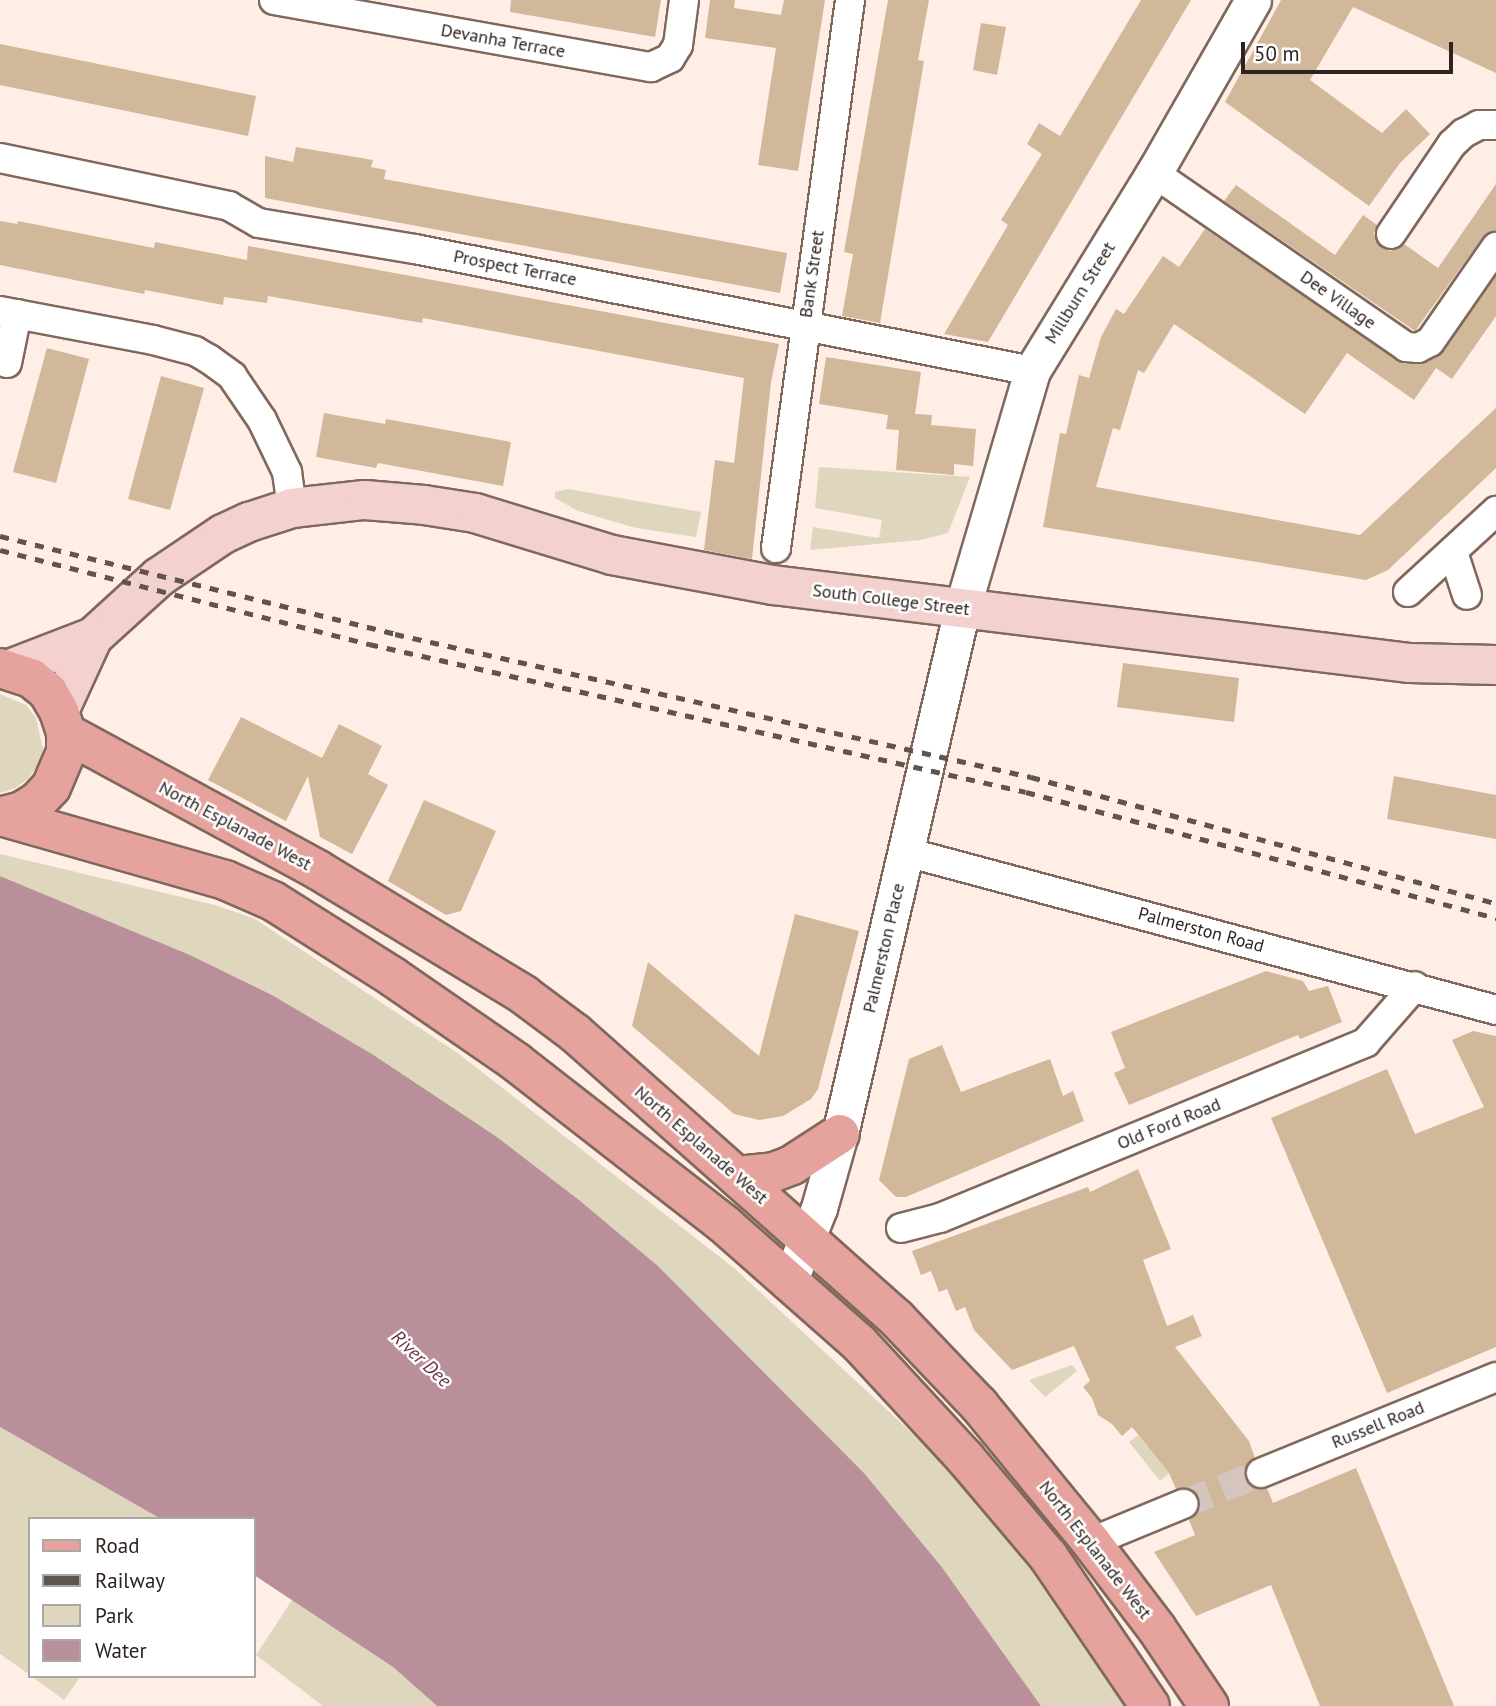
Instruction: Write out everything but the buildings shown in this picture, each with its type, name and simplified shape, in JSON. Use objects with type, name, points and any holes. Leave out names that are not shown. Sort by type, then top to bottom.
[{"type":"main road","name":"South College Street","points":[[5,668],[93,637],[159,577],[223,534],[248,522],[292,508],[365,500],[475,513],[625,558],[773,585],[1398,662],[1496,666]]},
{"type":"main road","name":"South College Street","points":[[62,722],[93,637]]},
{"type":"main road","points":[[2,817],[22,811],[51,788],[66,752],[62,722],[48,692],[31,678],[5,668]]},
{"type":"main road","name":"North Esplanade West","points":[[62,722],[276,846],[524,995],[575,1033],[897,1319],[979,1405],[1091,1542],[1157,1629],[1209,1706]]},
{"type":"main road","points":[[2,817],[225,880],[273,901],[393,977],[516,1062],[724,1224],[860,1344],[967,1460],[1048,1556],[1150,1706]]},
{"type":"main road","points":[[737,1176],[775,1172],[792,1166],[839,1133]]},
{"type":"street","name":"Devanha Terrace","points":[[274,0],[651,67],[670,58],[678,45],[684,0]]},
{"type":"street","name":"Bank Street","points":[[776,548],[850,0]]},
{"type":"street","name":"Millburn Street","points":[[962,609],[1032,371],[1154,173],[1253,0]]},
{"type":"street","points":[[1391,234],[1452,144],[1479,125],[1496,125]]},
{"type":"street","name":"Prospect Terrace","points":[[0,158],[229,206],[259,223],[415,249],[805,323],[1032,371]]},
{"type":"street","name":"Dee Village","points":[[1154,173],[1406,347],[1418,348],[1430,342],[1496,247]]},
{"type":"street","points":[[7,363],[8,313],[153,340],[195,351],[232,376],[262,420],[287,472],[292,508]]},
{"type":"street","points":[[1408,592],[1496,511]]},
{"type":"street","points":[[1452,552],[1467,595]]},
{"type":"street","name":"Palmerston Place","points":[[789,1282],[808,1238],[839,1133],[962,609]]},
{"type":"street","name":"Palmerston Road","points":[[906,852],[1415,986],[1496,1010]]},
{"type":"street","name":"Old Ford Road","points":[[901,1228],[940,1218],[1366,1042],[1415,986]]},
{"type":"street","name":"Russell Road","points":[[1261,1473],[1496,1377]]},
{"type":"street","points":[[1091,1542],[1182,1504]]},
{"type":"green space","points":[[819,467],[970,477],[948,533],[921,540],[810,550],[813,527],[879,538],[882,520],[815,508]]},
{"type":"green space","points":[[568,489],[701,512],[696,537],[636,528],[578,511],[555,498],[555,492]]},
{"type":"green space","points":[[0,694],[26,705],[36,718],[43,749],[38,765],[28,779],[15,788],[0,793]]},
{"type":"green space","points":[[0,854],[215,905],[255,919],[459,1054],[734,1268],[967,1484],[1047,1585],[1128,1706],[1041,1706],[941,1566],[864,1473],[658,1266],[579,1200],[497,1137],[372,1054],[272,995],[190,955],[0,876]]},
{"type":"green space","points":[[1072,1365],[1077,1371],[1045,1397],[1029,1380]]},
{"type":"green space","points":[[0,1427],[158,1517],[28,1517],[28,1674],[0,1654]]},
{"type":"green space","points":[[1138,1435],[1169,1473],[1160,1481],[1129,1442]]},
{"type":"green space","points":[[292,1600],[393,1667],[437,1706],[323,1706],[256,1655]]},
{"type":"green space","points":[[34,1678],[80,1678],[64,1700]]},
{"type":"water","name":"River Dee","points":[[0,876],[190,955],[272,995],[372,1054],[497,1137],[579,1200],[658,1266],[864,1473],[941,1566],[1041,1706],[437,1706],[393,1667],[256,1576],[256,1517],[158,1517],[0,1427]]},
{"type":"tunnel","points":[[1183,1504],[1261,1473]]},
{"type":"railway","points":[[0,536],[395,634],[1031,777],[1496,903]]},
{"type":"railway","points":[[0,550],[369,644],[1026,792],[1496,918]]}]
